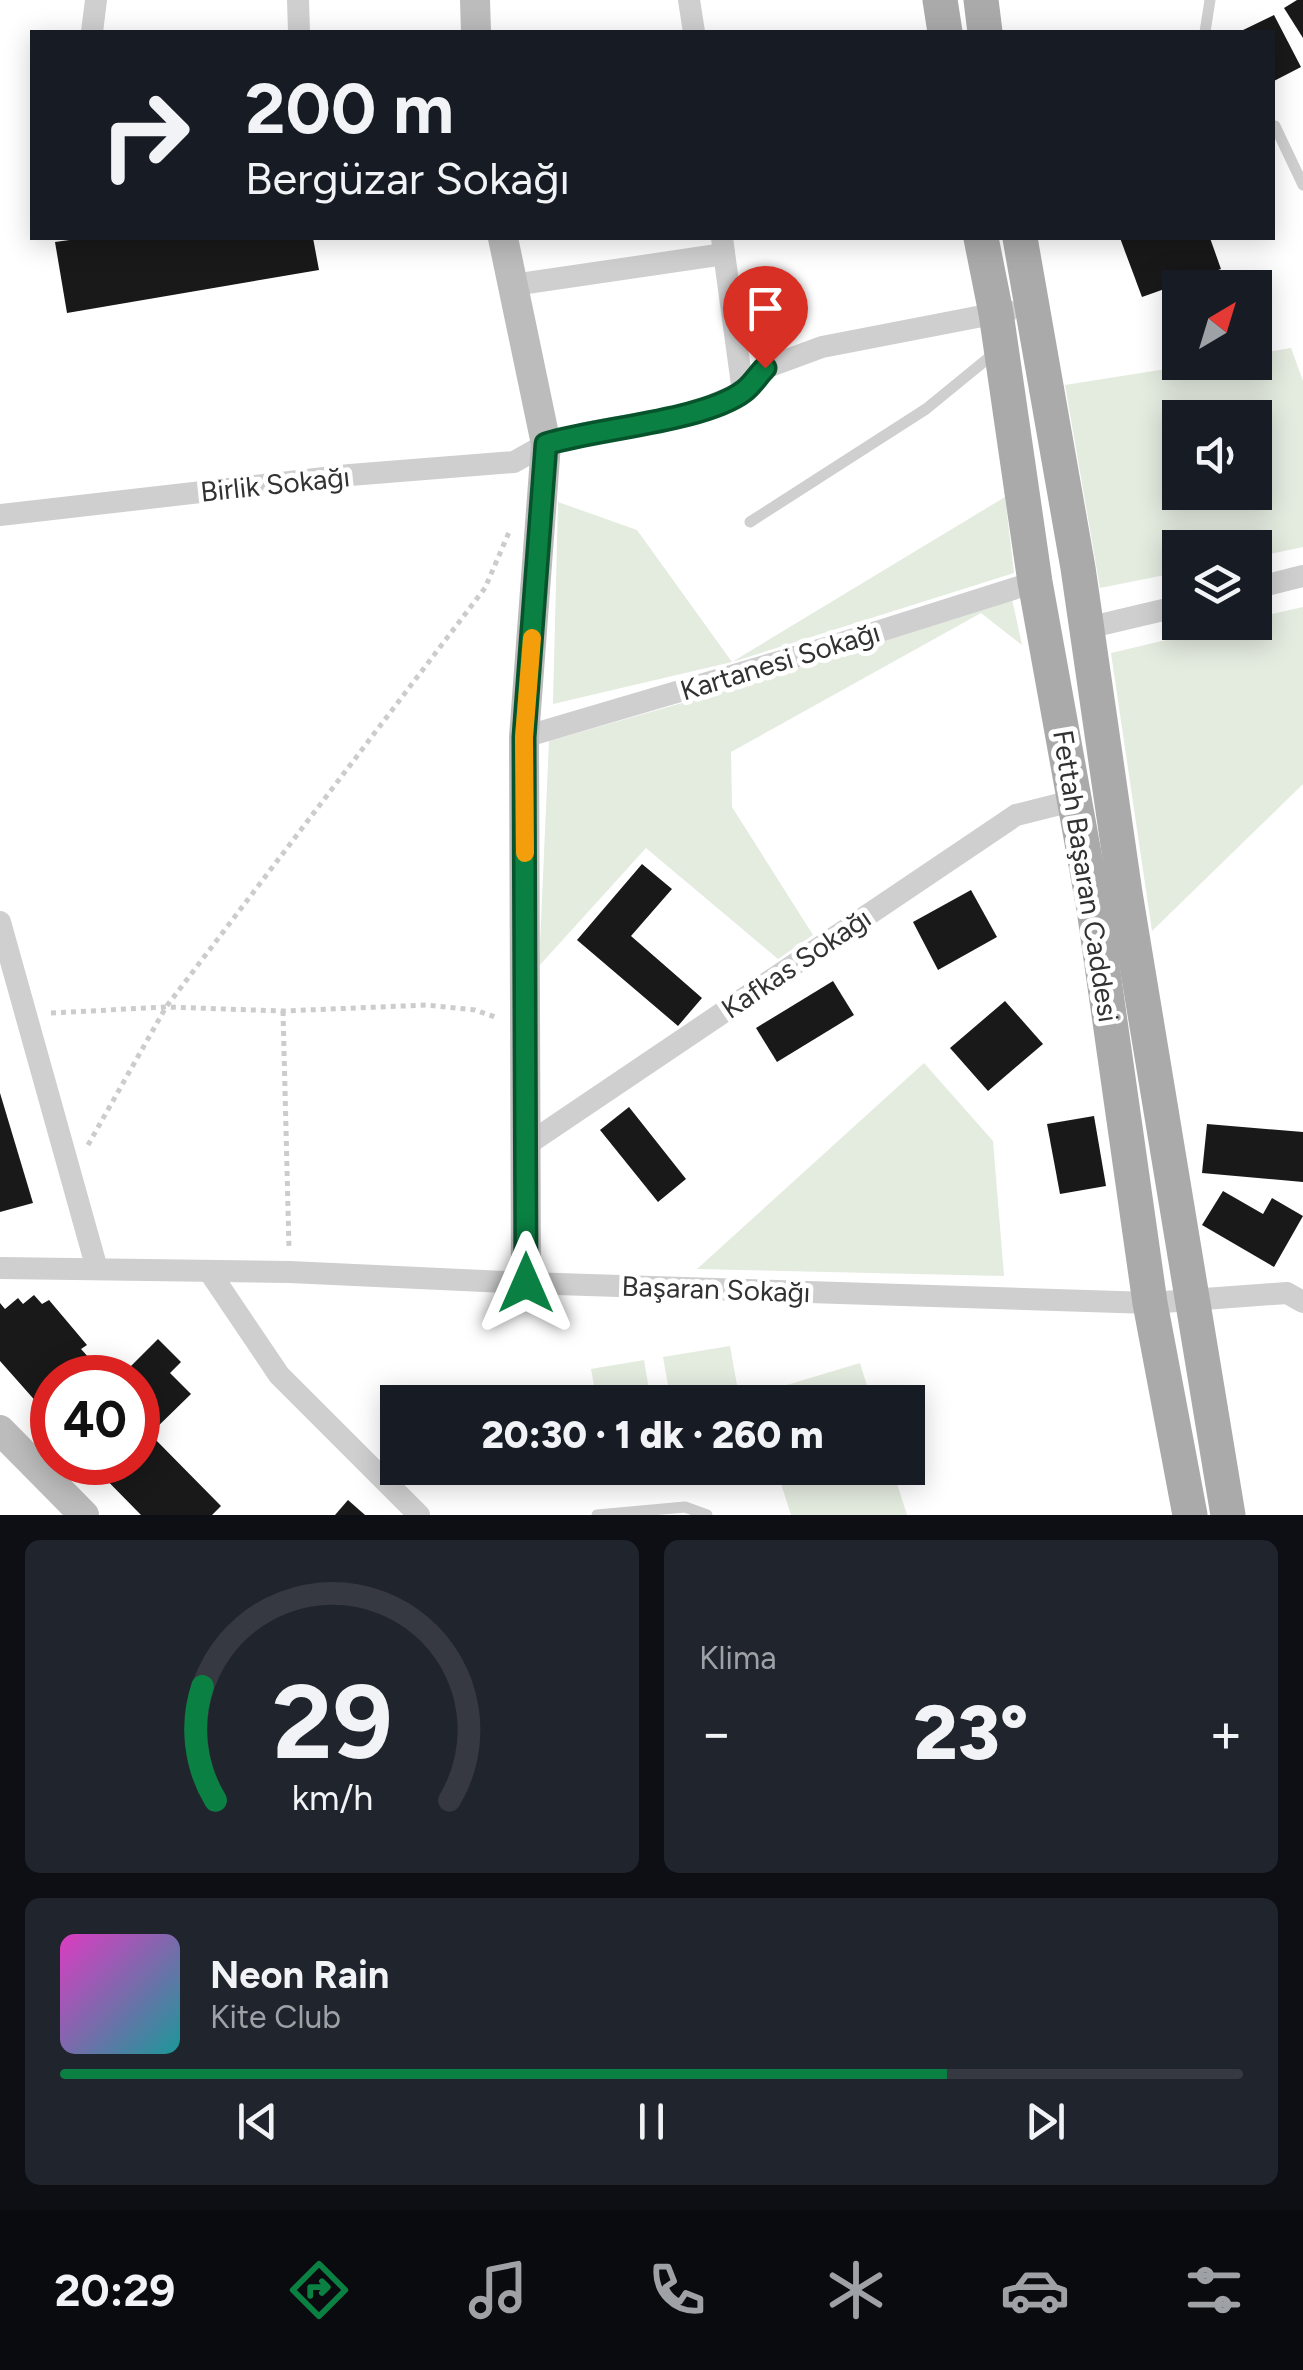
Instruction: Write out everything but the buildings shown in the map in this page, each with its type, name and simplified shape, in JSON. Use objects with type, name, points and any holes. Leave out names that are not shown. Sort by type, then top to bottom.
[{"type":"main road","points":[[940,0],[945,30]]},
{"type":"main road","points":[[981,0],[985,30]]},
{"type":"main road","name":"Fettah Başaran Caddesi","points":[[981,240],[1036,582],[1076,800],[1150,1303],[1190,1515]]},
{"type":"main road","name":"Fettah Başaran Caddesi","points":[[1020,240],[1087,628],[1125,893],[1228,1515]]},
{"type":"street","points":[[92,30],[96,0]]},
{"type":"street","points":[[298,0],[299,30]]},
{"type":"street","points":[[474,0],[476,30]]},
{"type":"street","points":[[689,0],[694,30]]},
{"type":"street","points":[[503,240],[546,444],[524,737],[526,1283]]},
{"type":"street","points":[[513,286],[723,246],[743,392]]},
{"type":"street","name":"Birlik Sokağı","points":[[0,515],[330,477],[514,462],[546,444],[585,432],[690,414],[743,392],[765,368],[822,347],[1031,306]]},
{"type":"street","points":[[1272,584],[1303,576]]},
{"type":"street","name":"Kartanesi Sokağı","points":[[524,737],[1036,582]]},
{"type":"street","points":[[1087,628],[1162,610]]},
{"type":"street","name":"Kafkas Sokağı","points":[[525,1146],[1016,815],[1076,800]]},
{"type":"street","points":[[0,922],[97,1268]]},
{"type":"street","name":"Başaran Sokağı","points":[[0,1268],[290,1272],[1150,1303],[1287,1294],[1303,1302]]},
{"type":"street","points":[[209,1271],[280,1375],[419,1515]]},
{"type":"street","points":[[0,1430],[84,1515]]},
{"type":"lane","points":[[1205,30],[1210,0]]},
{"type":"lane","points":[[1275,126],[1303,185]]},
{"type":"lane","points":[[750,522],[926,409],[1001,348]]},
{"type":"lane","points":[[597,1515],[685,1507],[707,1515]]},
{"type":"path","points":[[72,1174],[166,1007],[485,588],[516,516]]},
{"type":"path","points":[[28,1014],[166,1007],[284,1011],[427,1005],[475,1010],[525,1027]]},
{"type":"path","points":[[284,1011],[290,1272]]},
{"type":"shaded area","points":[[1291,348],[1303,381],[1303,547],[1272,553],[1272,530],[1162,530],[1162,576],[1100,588],[1065,385],[1162,370],[1162,380],[1272,380],[1272,351]]},
{"type":"shaded area","points":[[1005,497],[1014,573],[732,662]]},
{"type":"shaded area","points":[[558,502],[637,530],[732,662],[553,704]]},
{"type":"shaded area","points":[[1012,599],[1022,645],[981,613],[731,752],[732,807],[813,935],[778,959],[646,848],[539,966],[549,741],[745,685]]},
{"type":"shaded area","points":[[1303,607],[1303,784],[1152,931],[1111,653],[1166,640],[1272,640],[1272,614]]},
{"type":"shaded area","points":[[924,1063],[993,1141],[1004,1276],[697,1269]]},
{"type":"shaded area","points":[[730,1346],[737,1385],[668,1385],[663,1357]]},
{"type":"shaded area","points":[[644,1360],[648,1385],[594,1385],[591,1369]]},
{"type":"shaded area","points":[[860,1363],[867,1385],[787,1385]]},
{"type":"shaded area","points":[[781,1485],[897,1485],[907,1515],[791,1515]]},
{"type":"slow traffic","points":[[525,853],[524,737],[532,638]]},
{"type":"route","points":[[526,1283],[524,737],[546,444],[585,432],[690,414],[743,392],[765,368]]}]
